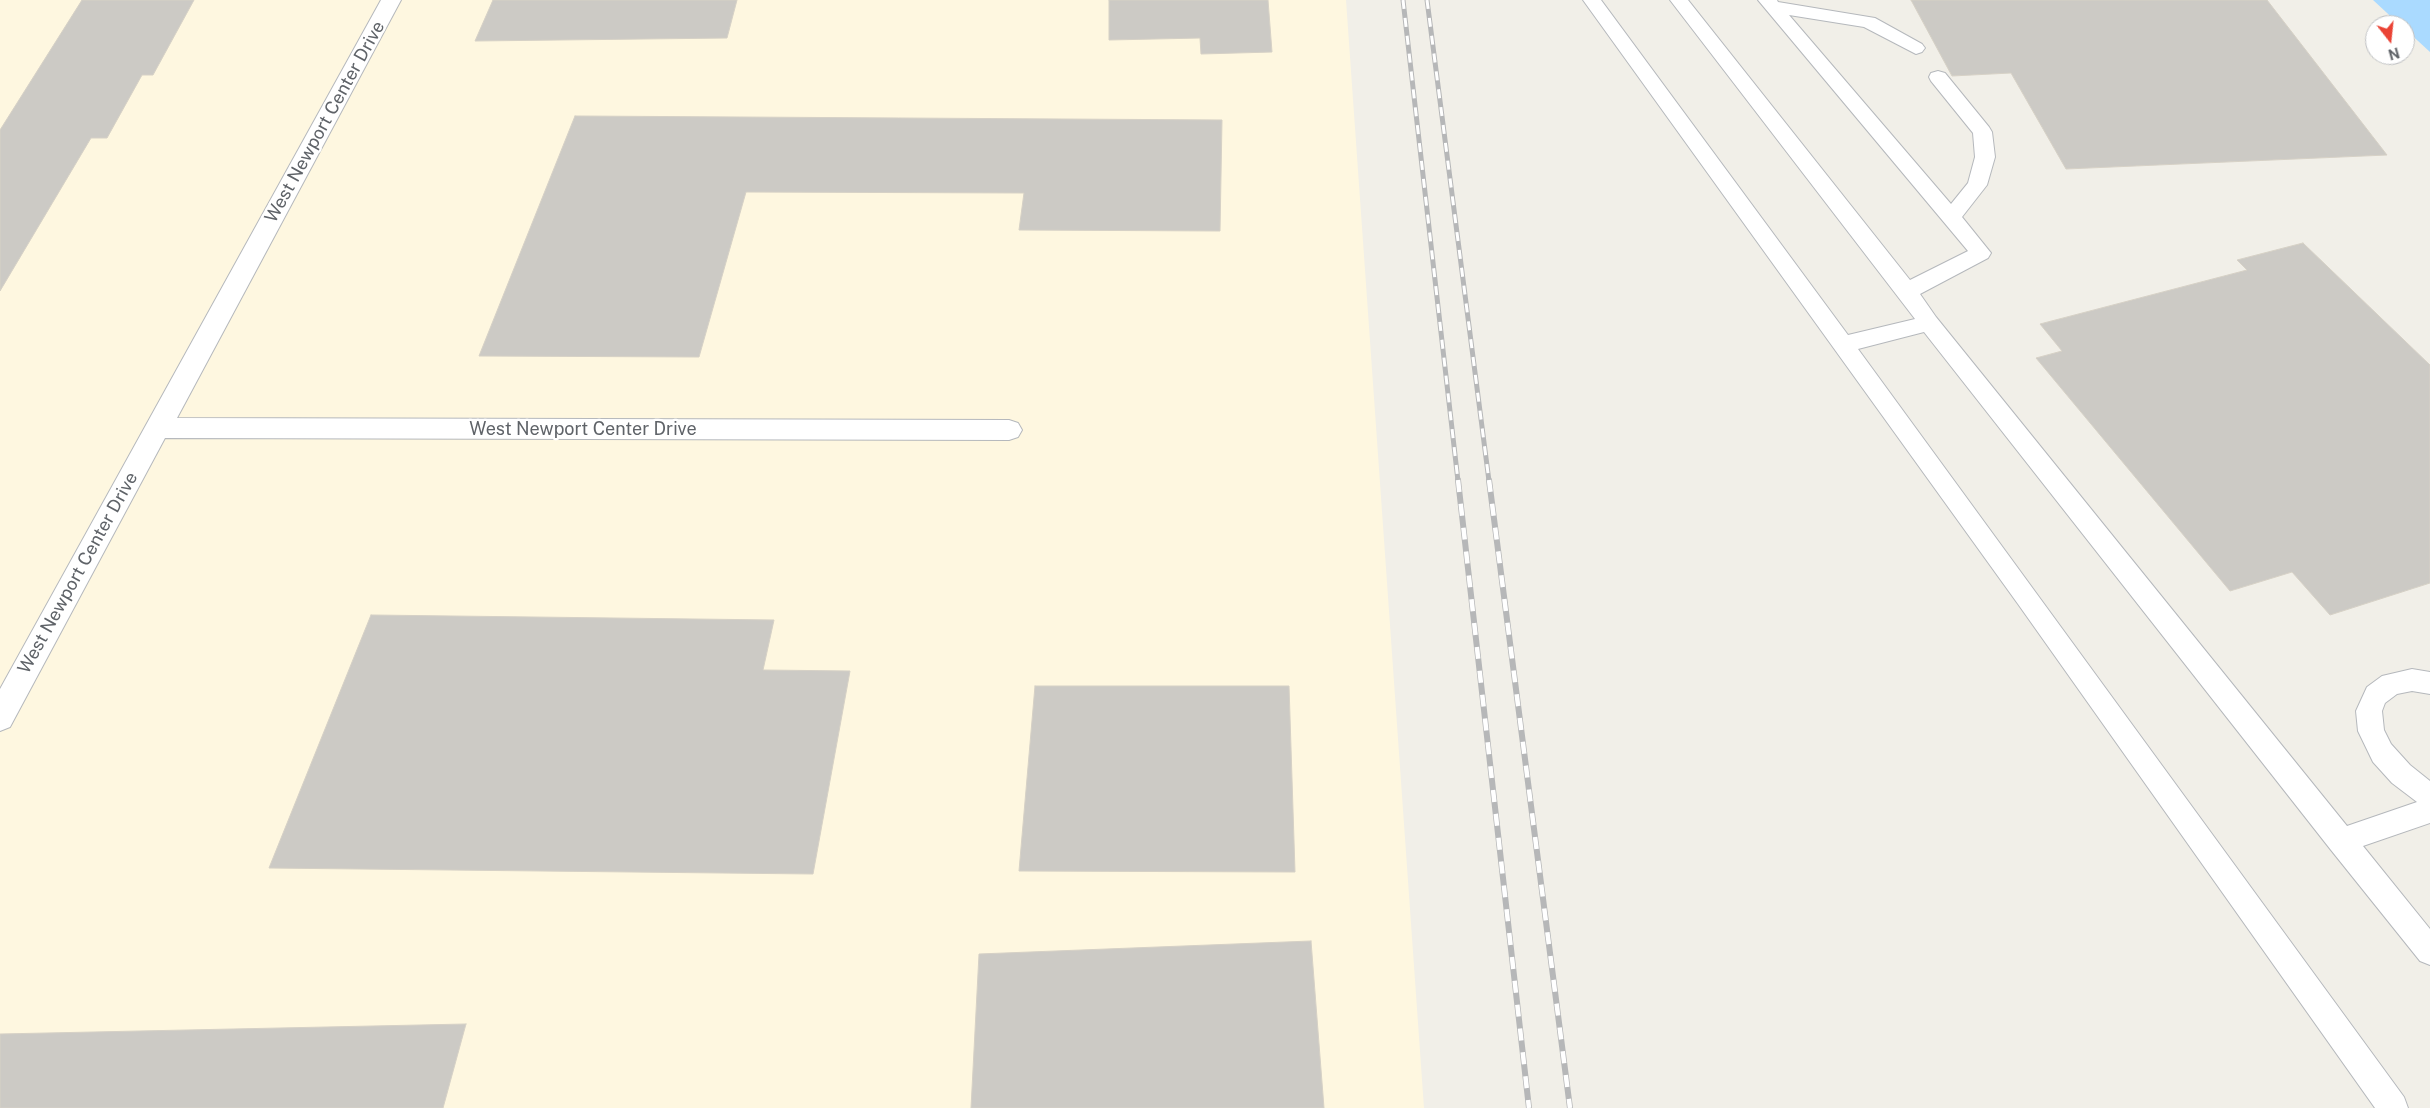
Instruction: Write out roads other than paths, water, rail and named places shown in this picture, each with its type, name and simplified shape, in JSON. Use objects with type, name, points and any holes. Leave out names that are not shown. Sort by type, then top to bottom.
[{"type":"street","name":"West Newport Center Drive","points":[[0,717],[391,0]]},
{"type":"street","name":"West Newport Center Drive","points":[[157,428],[1009,430]]},
{"type":"lane","points":[[1592,0],[2393,1108]]},
{"type":"lane","points":[[1679,0],[1907,291],[1929,323],[2430,951]]},
{"type":"lane","points":[[1770,3],[1980,253],[1907,291]]},
{"type":"lane","points":[[1770,3],[1869,22],[1916,48]]},
{"type":"lane","points":[[1938,76],[1982,132],[1985,157],[1977,185],[1950,216]]},
{"type":"lane","points":[[1843,345],[1929,323]]},
{"type":"lane","points":[[2430,683],[2412,680],[2391,684],[2376,695],[2369,710],[2372,731],[2382,753],[2401,774],[2430,795]]},
{"type":"lane","points":[[2341,841],[2430,810]]},
{"type":"water","points":[[2373,0],[2430,0],[2430,52],[2415,38],[2415,15],[2389,15]]},
{"type":"railway","points":[[1403,0],[1458,481]]},
{"type":"railway","points":[[1427,0],[1489,481]]},
{"type":"railway","points":[[1458,480],[1529,1108]]},
{"type":"railway","points":[[1489,480],[1570,1108]]}]
